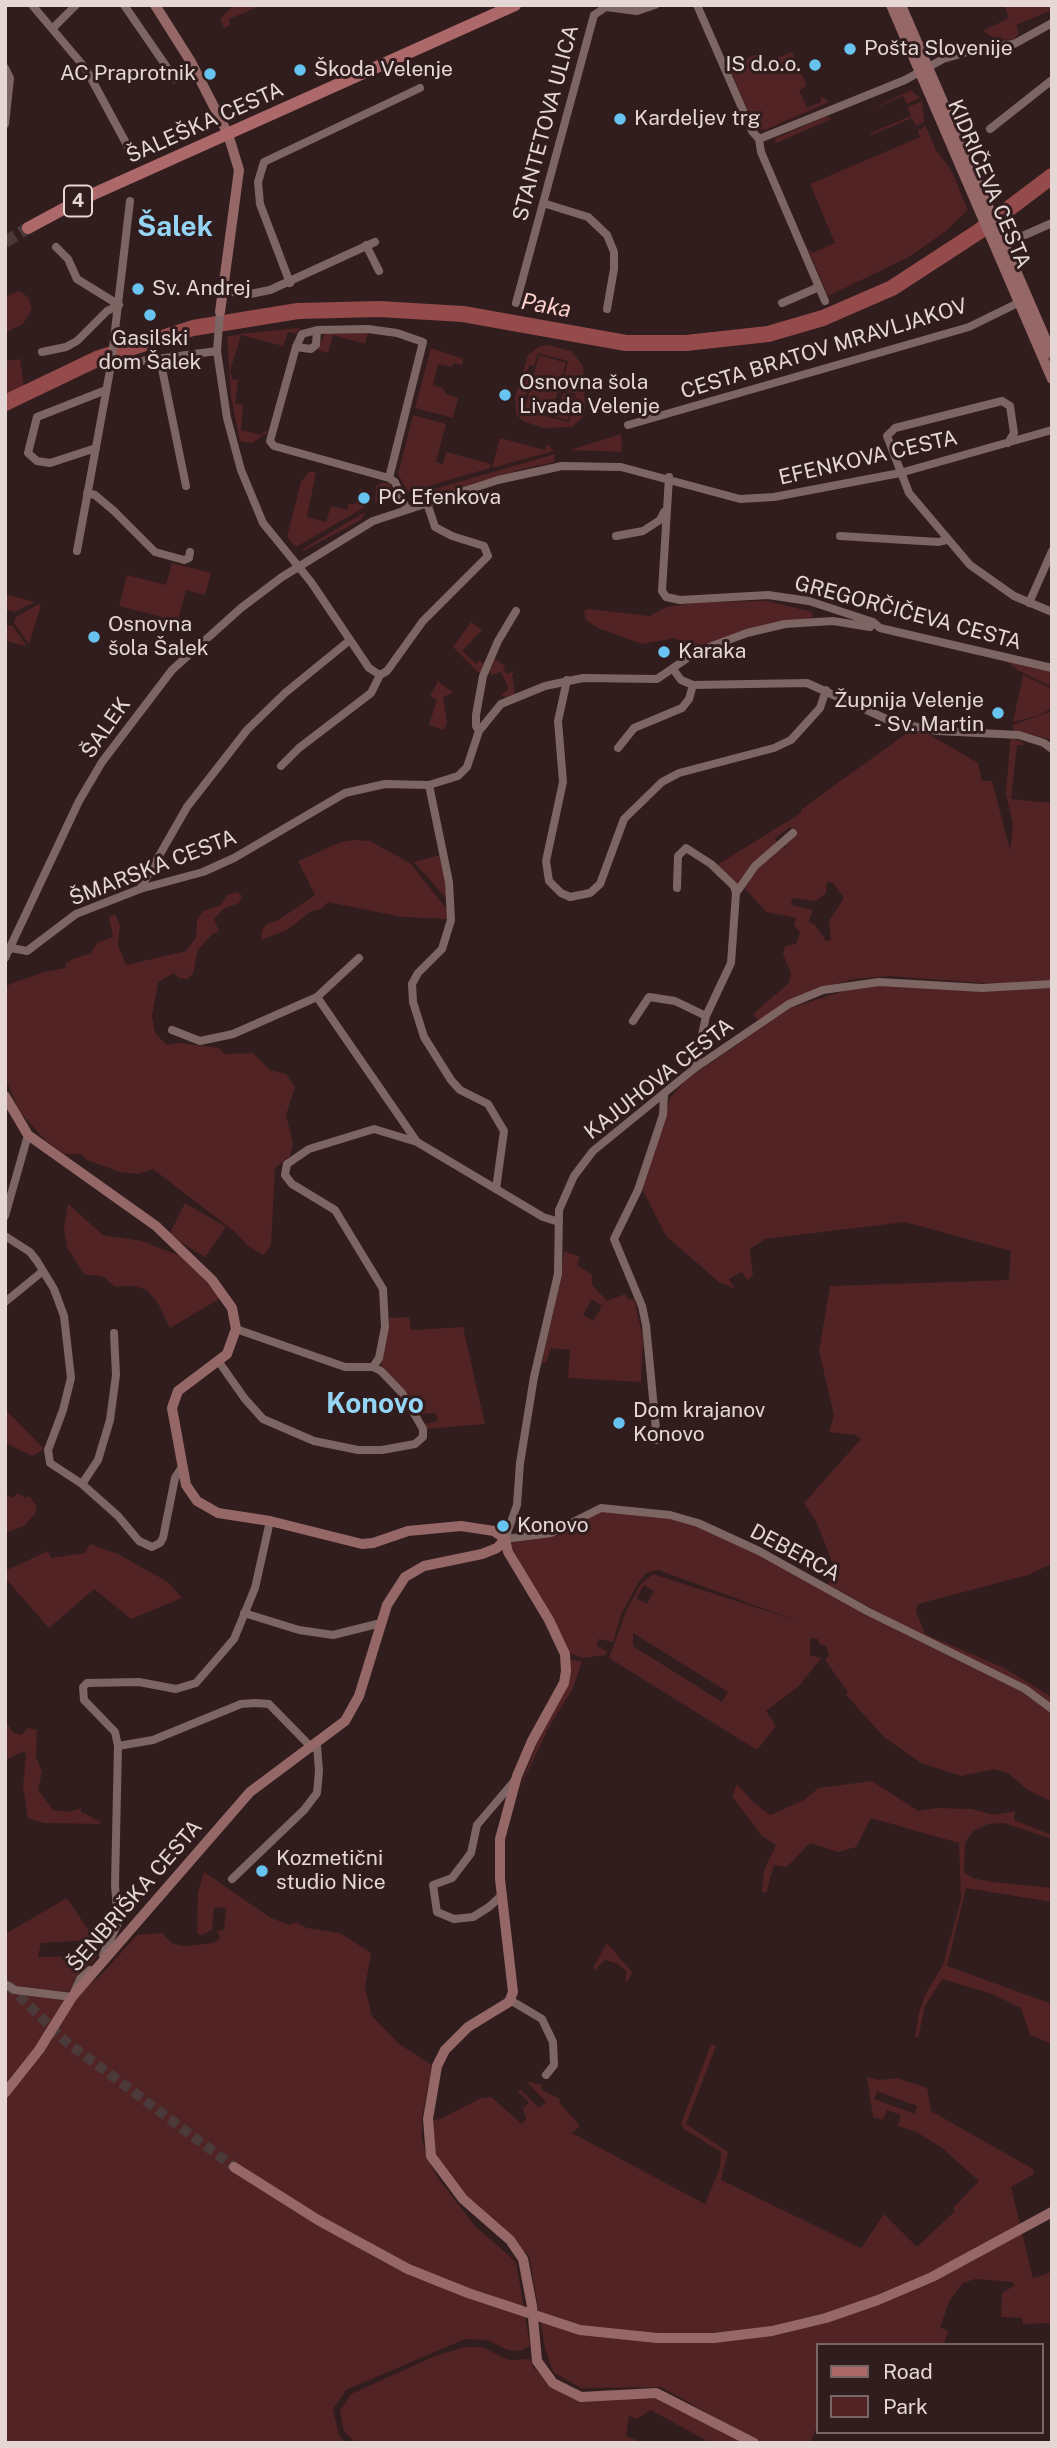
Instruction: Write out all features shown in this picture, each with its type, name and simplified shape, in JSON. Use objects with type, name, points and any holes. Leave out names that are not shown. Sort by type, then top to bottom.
[{"type":"main road","name":"ŠALEŠKA CESTA","points":[[29,228],[80,200],[515,5]]},
{"type":"street","points":[[32,5],[86,69],[133,156]]},
{"type":"street","points":[[53,28],[76,5]]},
{"type":"street","points":[[124,5],[175,79]]},
{"type":"street","points":[[155,5],[191,62],[228,134],[239,170],[217,351],[227,418],[241,470],[262,523],[297,566],[369,668],[380,675]]},
{"type":"street","name":"STANTETOVA ULICA","points":[[516,303],[594,15],[606,7],[637,11],[655,5]]},
{"type":"street","points":[[697,5],[711,26],[752,131],[759,139],[761,152],[825,302]]},
{"type":"street","name":"KIDRIČEVA CESTA","points":[[891,5],[1000,246],[1052,379]]},
{"type":"street","name":"KIDRIČEVA CESTA","points":[[901,5],[929,67],[985,212]]},
{"type":"street","points":[[759,139],[957,54],[1014,44],[1052,23]]},
{"type":"street","points":[[5,68],[10,78],[5,124]]},
{"type":"street","points":[[990,129],[1035,90],[1052,80]]},
{"type":"street","points":[[290,283],[260,204],[258,182],[264,162],[420,88]]},
{"type":"street","points":[[77,551],[111,362],[130,201]]},
{"type":"street","points":[[543,203],[588,217],[607,235],[614,253],[614,269],[607,309]]},
{"type":"street","points":[[1000,246],[1052,223]]},
{"type":"street","points":[[223,291],[250,294],[290,283],[371,243],[379,271]]},
{"type":"street","points":[[56,247],[68,259],[77,279],[119,305]]},
{"type":"street","points":[[782,303],[818,287]]},
{"type":"street","name":"KIDRIČEVA CESTA","points":[[1023,300],[1052,354]]},
{"type":"street","name":"CESTA BRATOV MRAVLJAKOV","points":[[628,425],[957,330],[1023,300]]},
{"type":"street","points":[[42,352],[66,347],[77,341],[107,311],[119,305]]},
{"type":"street","points":[[389,478],[423,342],[397,333],[368,329],[302,334],[270,441],[274,446],[389,478],[395,482],[406,508]]},
{"type":"street","points":[[296,348],[311,349],[316,345],[317,333]]},
{"type":"street","points":[[111,362],[217,351]]},
{"type":"street","points":[[160,359],[186,486]]},
{"type":"street","points":[[96,448],[50,463],[37,461],[28,453],[37,417],[106,390]]},
{"type":"street","points":[[1008,443],[1014,433],[1010,406],[1002,401],[895,428],[889,431],[888,443],[909,493],[947,540],[988,579],[1029,603],[1052,612]]},
{"type":"street","name":"EFENKOVA CESTA","points":[[297,566],[373,521],[406,508],[498,480],[562,466],[621,467],[669,477],[718,494],[756,499],[833,488],[900,473],[1052,430]]},
{"type":"street","name":"GREGORČIČEVA CESTA","points":[[669,477],[662,591],[666,597],[680,600],[768,595],[809,601],[873,622],[880,628],[1052,668]]},
{"type":"street","points":[[87,493],[95,495],[114,511],[155,552],[184,560],[189,558],[190,552]]},
{"type":"street","points":[[281,766],[299,748],[371,693],[380,675],[387,671],[439,602],[488,556],[484,546],[442,532],[435,527],[427,503]]},
{"type":"street","points":[[616,536],[652,527],[667,506]]},
{"type":"street","points":[[840,536],[938,542],[947,540]]},
{"type":"street","points":[[1029,603],[1052,551]]},
{"type":"street","name":"ŠALEK","points":[[5,958],[79,801],[145,703],[172,670],[241,608],[297,566]]},
{"type":"street","name":"ŠMARSKA CESTA","points":[[480,731],[476,726],[476,715],[484,676],[498,641],[516,611]]},
{"type":"street","name":"ŠMARSKA CESTA","points":[[11,948],[27,951],[76,914],[140,889],[203,872],[234,858],[356,789],[385,784],[429,785],[458,776],[467,767],[480,731],[501,704],[567,680],[599,678],[648,681],[673,670],[689,657],[712,646],[747,633],[785,624],[834,621],[880,628]]},
{"type":"street","points":[[140,889],[194,797],[247,730],[285,693],[350,640]]},
{"type":"street","points":[[673,670],[681,680],[693,685],[794,682],[826,690],[892,722],[937,731],[1019,735],[1044,743],[1052,749]]},
{"type":"street","points":[[567,680],[558,720],[563,782],[546,861],[549,881],[561,894],[570,897],[596,889],[624,819],[662,782],[679,773],[774,748],[791,740],[820,708],[826,690]]},
{"type":"street","points":[[618,748],[634,728],[682,708],[689,699],[693,685]]},
{"type":"street","points":[[429,785],[452,902],[451,920],[442,949],[418,973],[412,984],[413,1002],[424,1037],[452,1080],[460,1090],[488,1104],[501,1123],[505,1142],[496,1189]]},
{"type":"street","points":[[736,893],[755,866],[793,833]]},
{"type":"street","points":[[677,888],[678,856],[686,848],[711,864],[734,886],[736,893],[731,962],[706,1016],[695,1068]]},
{"type":"street","points":[[172,1030],[200,1041],[233,1034],[317,997],[359,957]]},
{"type":"street","name":"KAJUHOVA CESTA","points":[[505,1539],[517,1505],[520,1463],[534,1377],[558,1274],[559,1210],[574,1176],[593,1151],[695,1068],[789,1004],[823,990],[879,982],[982,988],[1052,984]]},
{"type":"street","points":[[317,997],[417,1142]]},
{"type":"street","points":[[633,1021],[649,998],[675,1001],[706,1016]]},
{"type":"street","points":[[657,1440],[642,1306],[614,1239],[638,1190],[663,1115],[664,1095]]},
{"type":"street","points":[[5,1096],[28,1135],[156,1226],[187,1252],[225,1296],[235,1318],[236,1329],[231,1347],[219,1362],[186,1384],[174,1399],[173,1422],[181,1467],[190,1493],[204,1506],[218,1513],[270,1521],[362,1544],[408,1531],[461,1526],[494,1531],[505,1539],[508,1552],[549,1620],[565,1654],[566,1671],[564,1683],[532,1741],[499,1839],[502,1895],[513,1992],[510,2000],[468,2027],[445,2050],[432,2084],[428,2139],[431,2155],[463,2200],[510,2240],[523,2259],[533,2314],[537,2361],[553,2383],[581,2396],[656,2393],[754,2443]]},
{"type":"street","points":[[373,1367],[379,1359],[386,1327],[383,1289],[335,1210],[292,1184],[285,1175],[287,1164],[309,1149],[374,1129],[417,1142],[496,1189],[559,1222]]},
{"type":"street","points":[[5,1216],[28,1135]]},
{"type":"street","points":[[5,1236],[30,1252],[43,1271],[64,1316],[71,1378],[48,1456],[57,1469],[82,1484],[118,1516],[139,1541],[146,1546],[157,1546],[163,1538],[175,1478],[181,1467]]},
{"type":"street","points":[[5,1301],[43,1271]]},
{"type":"street","points":[[219,1362],[263,1419],[304,1437],[358,1450],[382,1450],[415,1444],[423,1437],[423,1429],[402,1393],[381,1371],[373,1367],[334,1365],[236,1329]]},
{"type":"street","points":[[82,1484],[98,1460],[108,1429],[116,1375],[114,1333]]},
{"type":"street","name":"DEBERCA","points":[[505,1539],[551,1532],[600,1508],[670,1515],[698,1523],[759,1551],[867,1611],[1025,1689],[1052,1709]]},
{"type":"street","points":[[5,1984],[15,1990],[72,1997],[80,1979],[100,1961],[118,1923],[118,1746],[115,1732],[84,1700],[83,1687],[87,1683],[139,1682],[176,1689],[196,1683],[234,1639],[255,1588],[270,1521]]},
{"type":"street","name":"ŠENBRIŠKA CESTA","points":[[5,2092],[39,2050],[72,1997],[250,1792],[345,1721],[359,1696],[381,1623],[398,1587],[412,1571],[482,1554],[497,1548],[505,1539]]},
{"type":"street","points":[[244,1613],[299,1630],[323,1634],[343,1633],[381,1623]]},
{"type":"street","points":[[118,1746],[153,1740],[241,1704],[255,1703],[269,1704],[314,1746],[317,1793],[304,1810],[232,1879]]},
{"type":"street","points":[[502,1895],[473,1917],[454,1919],[437,1912],[433,1885],[452,1878],[462,1866],[471,1853],[477,1825],[517,1779]]},
{"type":"street","points":[[510,2000],[542,2020],[553,2042],[554,2065],[546,2076]]},
{"type":"street","points":[[234,2167],[318,2220],[408,2269],[580,2330],[657,2338],[714,2338],[772,2331],[878,2300],[932,2277],[1052,2212]]},
{"type":"green space","points":[[234,5],[263,5],[229,19],[230,25],[224,28],[220,19]]},
{"type":"green space","points":[[1004,5],[1052,5],[1052,10],[1016,25],[1019,33],[1014,40],[995,39],[983,31],[1009,18]]},
{"type":"green space","points":[[792,52],[807,86],[799,90],[807,108],[821,102],[821,96],[829,102],[765,130],[755,128],[729,66],[760,53],[764,63]]},
{"type":"green space","points":[[911,90],[920,98],[907,104],[903,96],[861,114]]},
{"type":"green space","points":[[922,101],[924,122],[916,126],[912,118],[871,135],[870,133],[911,116],[908,107]]},
{"type":"green space","points":[[825,117],[833,118],[776,143],[774,139]]},
{"type":"green space","points":[[925,125],[936,150],[951,170],[968,210],[946,231],[909,257],[828,296],[807,247],[812,253],[835,243],[810,184],[920,137],[917,128],[921,130]]},
{"type":"green space","points":[[19,291],[28,297],[32,309],[23,324],[5,333],[5,297]]},
{"type":"green space","points":[[300,328],[297,334],[288,332],[283,346],[241,335],[230,371],[232,379],[238,380],[235,403],[243,405],[241,430],[262,435],[264,431],[268,432],[252,443],[240,441],[231,397],[227,337],[241,334]]},
{"type":"green space","points":[[326,331],[368,332],[365,344],[333,335],[328,353],[317,350]]},
{"type":"green space","points":[[548,345],[571,351],[583,366],[585,408],[583,417],[572,427],[543,428],[523,421],[516,414],[515,397],[528,355],[540,346]],"holes":[[[538,353],[568,361],[561,390],[576,394],[569,422],[519,409],[523,407],[532,374],[527,373],[529,365],[534,366]]]},
{"type":"green space","points":[[431,348],[463,359],[462,365],[454,363],[453,367],[438,364],[433,385],[458,398],[453,418],[415,408]]},
{"type":"green space","points":[[539,355],[566,363],[551,416],[525,409]]},
{"type":"green space","points":[[20,359],[24,386],[5,395],[5,361]]},
{"type":"green space","points":[[563,393],[574,396],[568,420],[556,417]]},
{"type":"green space","points":[[413,415],[446,424],[436,462],[443,464],[446,452],[491,464],[490,468],[408,492],[398,474]]},
{"type":"green space","points":[[621,434],[622,452],[570,450]]},
{"type":"green space","points":[[500,438],[545,450],[547,444],[554,451],[492,468]]},
{"type":"green space","points":[[555,454],[554,462],[522,469],[426,500],[419,501],[410,496]]},
{"type":"green space","points":[[309,472],[316,472],[307,517],[326,522],[331,506],[347,510],[349,504],[356,504],[360,487],[364,492],[361,501],[365,507],[296,547],[287,537],[301,482]]},
{"type":"green space","points":[[389,483],[396,495],[375,503],[376,486]]},
{"type":"green space","points":[[365,512],[361,520],[303,551],[303,549]]},
{"type":"green space","points":[[172,563],[211,573],[205,595],[186,590],[178,621],[119,606],[127,575],[166,585]]},
{"type":"green space","points":[[5,594],[35,602],[14,612],[5,609]]},
{"type":"green space","points":[[767,601],[812,612],[813,617],[700,647],[679,644],[676,638],[642,644],[598,628],[586,620],[584,611],[590,609],[649,616],[667,607],[701,602]]},
{"type":"green space","points":[[41,605],[29,644],[14,623],[16,617]]},
{"type":"green space","points":[[471,622],[482,630],[462,651],[476,664],[479,660],[485,665],[482,672],[478,672],[453,647]]},
{"type":"green space","points":[[12,625],[26,646],[5,641],[5,626]]},
{"type":"green space","points":[[1003,658],[1025,666],[1052,670],[1052,687],[1019,671]]},
{"type":"green space","points":[[495,659],[506,667],[503,670],[508,674],[515,670],[512,675],[515,694],[507,698],[501,695],[509,689],[501,672],[491,675]]},
{"type":"green space","points":[[1023,675],[1052,689],[1052,708],[1040,715],[1013,722]]},
{"type":"green space","points":[[438,681],[453,693],[443,697],[447,722],[444,730],[429,725],[437,700],[430,696]]},
{"type":"green space","points":[[1052,711],[1052,740],[1013,730],[1013,725]]},
{"type":"green space","points":[[910,731],[927,733],[978,763],[982,781],[992,781],[1010,850],[1013,825],[1006,794],[1010,743],[1011,738],[1023,742],[1023,745],[1017,745],[1011,799],[1052,803],[1052,980],[995,984],[889,976],[854,979],[821,988],[759,1021],[753,1014],[789,983],[791,973],[783,954],[785,946],[796,944],[800,933],[794,924],[796,918],[766,912],[744,887],[762,862],[782,845],[787,849],[784,844],[796,834],[790,827],[775,838],[778,843],[753,864],[738,885],[717,865],[801,813],[801,810]],"holes":[[[827,882],[833,883],[844,898],[829,921],[831,940],[826,941],[815,925],[809,922],[813,910],[791,905],[792,898],[816,901],[826,893]]]},
{"type":"green space","points":[[370,841],[410,863],[446,908],[448,919],[402,917],[328,902],[287,930],[261,940],[262,930],[268,923],[277,921],[315,895],[298,861],[341,842]]},
{"type":"green space","points":[[441,855],[448,894],[445,897],[414,862]]},
{"type":"green space","points":[[238,892],[242,896],[239,903],[223,909],[214,919],[219,932],[212,934],[198,950],[193,974],[187,979],[179,978],[174,973],[158,982],[152,1016],[155,1033],[167,1045],[180,1043],[219,1048],[225,1054],[253,1053],[270,1070],[286,1074],[295,1087],[286,1115],[293,1143],[290,1156],[275,1168],[271,1245],[264,1255],[248,1246],[235,1232],[153,1169],[138,1174],[120,1172],[87,1160],[81,1154],[64,1154],[46,1141],[19,1111],[5,1076],[5,989],[10,984],[65,968],[66,963],[91,953],[97,943],[113,937],[109,917],[115,914],[120,925],[118,945],[126,965],[186,951],[196,938],[197,920],[203,911],[221,905],[227,895]]},
{"type":"green space","points":[[886,984],[984,991],[1052,988],[1052,1564],[1028,1575],[918,1604],[916,1611],[925,1634],[1004,1668],[1052,1697],[1052,1705],[828,1585],[834,1567],[817,1523],[804,1503],[861,1439],[855,1435],[829,1432],[834,1415],[819,1351],[830,1286],[1009,1280],[1011,1251],[905,1222],[765,1239],[750,1249],[753,1276],[747,1280],[742,1272],[729,1279],[735,1289],[719,1282],[666,1236],[642,1189],[670,1098],[686,1080],[790,1008],[844,991]]},
{"type":"green space","points":[[185,1203],[226,1227],[205,1257],[169,1235]]},
{"type":"green space","points":[[68,1204],[103,1235],[142,1241],[183,1257],[221,1298],[170,1328],[158,1303],[147,1290],[134,1286],[115,1287],[104,1277],[84,1274],[67,1247],[64,1228]]},
{"type":"green space","points":[[564,1251],[580,1257],[577,1265],[592,1275],[592,1285],[607,1301],[625,1294],[629,1300],[634,1298],[643,1339],[641,1382],[568,1378],[570,1350],[551,1348],[546,1363],[542,1362],[561,1279]],"holes":[[[592,1299],[602,1306],[593,1321],[583,1315]]]},
{"type":"green space","points":[[409,1317],[411,1330],[463,1327],[485,1424],[426,1429],[425,1424],[438,1421],[436,1413],[420,1414],[381,1365],[389,1318]]},
{"type":"green space","points":[[5,1409],[44,1449],[32,1456],[5,1443]]},
{"type":"green space","points":[[18,1493],[25,1498],[29,1496],[37,1506],[35,1514],[24,1526],[5,1533],[5,1494],[13,1498]]},
{"type":"green space","points":[[599,1511],[661,1515],[694,1525],[738,1544],[908,1636],[1022,1692],[1052,1713],[1052,1802],[1028,1790],[1009,1774],[995,1769],[961,1776],[921,1763],[884,1737],[846,1695],[848,1692],[825,1660],[829,1656],[826,1646],[819,1644],[818,1639],[810,1638],[810,1655],[821,1658],[799,1686],[766,1711],[776,1726],[757,1750],[609,1658],[626,1611],[641,1584],[653,1574],[798,1621],[658,1570],[646,1573],[638,1583],[621,1615],[613,1642],[598,1639],[597,1646],[608,1652],[605,1655],[583,1658],[569,1653],[511,1545],[514,1542],[552,1535]],"holes":[[[644,1585],[654,1591],[647,1604],[636,1598]],[[633,1633],[728,1692],[722,1702],[633,1646]]]},
{"type":"green space","points":[[90,1544],[118,1554],[168,1582],[182,1598],[131,1619],[94,1589],[49,1628],[5,1578],[5,1571],[48,1551],[51,1558],[85,1553]]},
{"type":"green space","points":[[569,1660],[582,1661],[573,1688],[549,1727],[519,1790]]},
{"type":"green space","points":[[5,1721],[14,1733],[21,1735],[28,1728],[37,1730],[36,1757],[42,1772],[38,1790],[53,1810],[68,1812],[81,1808],[81,1812],[101,1822],[100,1824],[44,1823],[28,1818],[23,1786],[26,1756],[24,1751],[5,1760]]},
{"type":"green space","points":[[872,1781],[918,1811],[937,1808],[972,1809],[994,1815],[1015,1811],[1014,1820],[1052,1835],[1052,1839],[1004,1823],[988,1824],[973,1831],[965,1843],[964,1872],[972,1878],[992,1882],[1052,1888],[1052,1902],[966,1888],[947,1966],[1052,2004],[1052,2044],[1030,2035],[1021,2008],[992,1994],[942,1979],[925,2006],[918,2038],[915,2037],[925,1995],[943,1965],[961,1899],[959,1843],[871,1818],[856,1847],[838,1852],[810,1843],[787,1867],[774,1865],[766,1893],[762,1892],[764,1870],[776,1845],[761,1835],[732,1796],[737,1784],[753,1802],[770,1815],[806,1799],[818,1788]]},
{"type":"green space","points":[[204,1872],[271,1918],[290,1925],[295,1922],[307,1928],[340,1933],[371,1953],[365,1987],[372,2016],[399,2044],[432,2065],[422,2118],[422,2139],[427,2157],[438,2178],[475,2226],[516,2262],[530,2345],[521,2351],[508,2350],[487,2340],[465,2339],[346,2390],[333,2409],[339,2435],[346,2443],[5,2443],[5,2098],[82,1990],[100,1976],[137,1935],[162,1933],[173,1944],[184,1946],[214,1943],[220,1938],[217,1931],[224,1930],[226,1908],[214,1907],[212,1930],[202,1935],[197,1933],[198,1892]]},
{"type":"green space","points":[[67,1898],[95,1940],[41,1943],[38,1957],[98,1956],[75,1978],[72,1990],[66,1992],[18,1987],[8,1981],[5,1978],[5,1934]]},
{"type":"green space","points":[[607,1943],[632,1972],[628,1981],[625,1981],[627,1972],[618,1964],[605,1960],[595,1970],[593,1968]]},
{"type":"green space","points":[[5,1988],[66,1998],[38,2048],[5,2088]]},
{"type":"green space","points":[[711,2044],[716,2046],[686,2124],[728,2152],[721,2180],[861,2248],[884,2214],[917,2247],[955,2211],[953,2208],[979,2181],[941,2147],[916,2132],[898,2126],[901,2115],[887,2110],[883,2120],[873,2117],[867,2077],[880,2080],[897,2078],[927,2088],[931,2111],[1033,2169],[1034,2174],[1011,2187],[1033,2278],[1052,2272],[1052,2323],[1023,2324],[1022,2318],[1001,2317],[1002,2293],[1014,2286],[1013,2282],[975,2279],[963,2283],[950,2300],[940,2327],[948,2331],[945,2343],[816,2343],[816,2429],[810,2443],[761,2443],[661,2387],[581,2388],[553,2372],[545,2348],[529,2255],[497,2236],[434,2158],[432,2120],[440,2119],[481,2098],[491,2097],[522,2124],[526,2119],[523,2109],[529,2102],[518,2092],[520,2089],[539,2108],[546,2102],[526,2081],[541,2085],[542,2090],[560,2099],[559,2102],[580,2126],[572,2133],[705,2204],[720,2168],[721,2152],[684,2129],[681,2124]],"holes":[[[877,2091],[917,2106],[915,2114],[874,2099]]]},
{"type":"green space","points":[[465,2347],[482,2347],[509,2360],[531,2359],[533,2367],[554,2388],[577,2401],[605,2400],[658,2389],[747,2443],[705,2443],[705,2440],[651,2410],[637,2419],[629,2416],[626,2436],[644,2443],[355,2443],[344,2431],[340,2411],[351,2394],[435,2356]]},
{"type":"waterway","name":"Paka","points":[[5,403],[99,358],[193,328],[298,311],[379,309],[463,314],[626,343],[686,343],[768,334],[823,318],[892,288],[978,232],[1052,176]]},
{"type":"tunnel","points":[[5,242],[28,228]]},
{"type":"tunnel","points":[[8,1985],[64,2040],[234,2167]]},
{"type":"place","name":"Pošta Slovenije","points":[[850,49]]},
{"type":"place","name":"IS d.o.o.","points":[[815,65]]},
{"type":"place","name":"Škoda Velenje","points":[[300,70]]},
{"type":"place","name":"AC Praprotnik","points":[[210,74]]},
{"type":"place","name":"Kardeljev trg","points":[[620,119]]},
{"type":"place","name":"Sv. Andrej","points":[[138,289]]},
{"type":"place","name":"Gasilski dom Šalek","points":[[150,315]]},
{"type":"place","name":"Osnovna šola Livada Velenje","points":[[505,395]]},
{"type":"place","name":"PC Efenkova","points":[[364,498]]},
{"type":"place","name":"Osnovna šola Šalek","points":[[94,637]]},
{"type":"place","name":"Karaka","points":[[664,652]]},
{"type":"place","name":"Župnija Velenje - Sv. Martin","points":[[998,713]]},
{"type":"place","name":"Dom krajanov Konovo","points":[[619,1423]]},
{"type":"place","name":"Konovo","points":[[503,1526]]},
{"type":"place","name":"Kozmetični studio Nice","points":[[262,1871]]},
{"type":"district","name":"Šalek","points":[[175,227]]},
{"type":"district","name":"Konovo","points":[[375,1404]]}]
